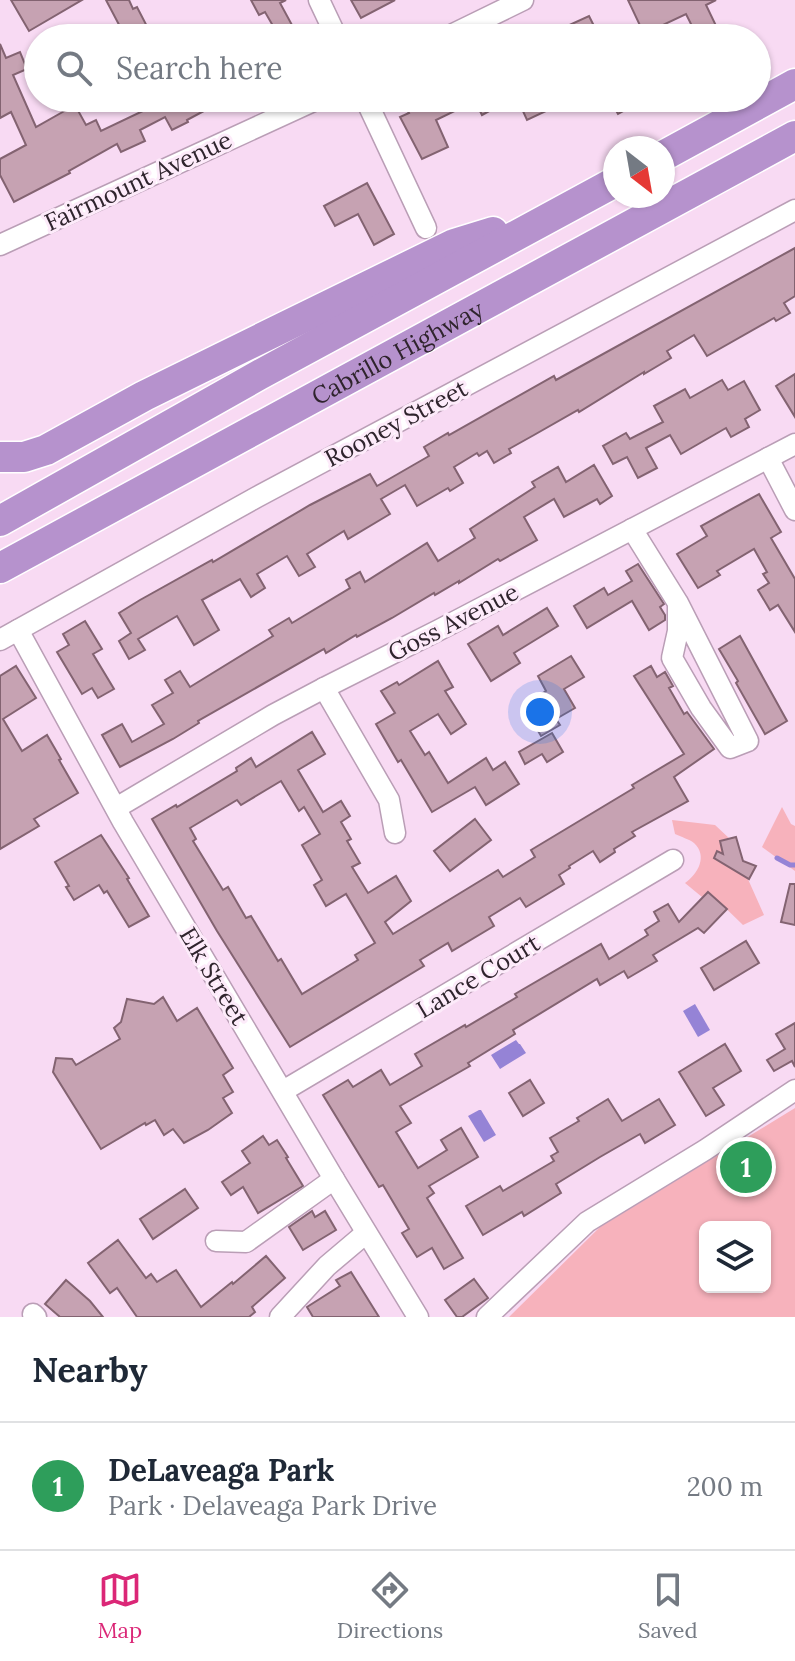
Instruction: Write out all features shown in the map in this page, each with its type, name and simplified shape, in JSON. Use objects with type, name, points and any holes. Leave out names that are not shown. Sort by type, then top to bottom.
[{"type":"highway","points":[[771,97],[795,84]]},
{"type":"highway","points":[[675,149],[744,112]]},
{"type":"highway","name":"Cabrillo Highway","points":[[0,568],[795,136]]},
{"type":"highway","name":"Cabrillo Highway","points":[[0,521],[284,361],[603,189]]},
{"type":"highway","points":[[0,457],[24,457],[46,450],[178,379],[454,244],[564,210]]},
{"type":"highway","points":[[0,590],[126,500]]},
{"type":"street","points":[[319,0],[330,24]]},
{"type":"street","points":[[474,24],[523,0]]},
{"type":"street","name":"Fairmount Avenue","points":[[0,245],[290,112]]},
{"type":"street","points":[[372,112],[426,228]]},
{"type":"street","name":"Rooney Street","points":[[9,635],[257,497],[795,210]]},
{"type":"street","name":"Goss Avenue","points":[[116,808],[273,715],[795,444]]},
{"type":"street","points":[[768,458],[795,510]]},
{"type":"street","points":[[632,529],[678,603],[748,741],[730,748],[701,708],[672,658],[678,631],[678,603]]},
{"type":"street","name":"Elk Street","points":[[9,635],[116,808],[418,1317]]},
{"type":"street","points":[[324,688],[389,800],[395,833]]},
{"type":"street","name":"Lance Court","points":[[283,1091],[673,860]]},
{"type":"street","points":[[487,1317],[587,1222],[705,1150],[795,1090]]},
{"type":"street","points":[[216,1241],[246,1242],[334,1179]]},
{"type":"street","points":[[280,1317],[327,1266],[366,1233]]},
{"type":"shaded area","points":[[782,807],[795,826],[795,871],[762,847]]},
{"type":"shaded area","points":[[672,820],[715,825],[730,839],[764,915],[743,925],[709,892],[702,897],[685,883],[700,864],[700,853],[694,843],[675,834]]},
{"type":"shaded area","points":[[695,1004],[710,1030],[698,1037],[683,1011]]},
{"type":"shaded area","points":[[516,1040],[526,1053],[500,1069],[491,1055]]},
{"type":"shaded area","points":[[795,1108],[795,1317],[509,1317],[600,1227]]},
{"type":"shaded area","points":[[479,1110],[496,1135],[484,1142],[468,1116]]},
{"type":"building","points":[[11,0],[82,0],[41,24],[25,24]]},
{"type":"building","points":[[106,0],[129,0],[133,9],[137,7],[146,24],[119,24]]},
{"type":"building","points":[[251,0],[286,0],[280,3],[291,24],[272,24],[265,12],[259,15]]},
{"type":"building","points":[[351,0],[395,0],[361,18]]},
{"type":"building","points":[[628,0],[716,0],[706,5],[715,24],[691,24],[686,14],[665,24],[639,24]]},
{"type":"building","points":[[589,16],[593,24],[572,24]]},
{"type":"building","points":[[0,44],[6,58],[20,52],[24,70],[13,75],[24,100],[24,112],[29,112],[36,127],[63,112],[79,112],[86,125],[96,120],[101,131],[141,112],[202,112],[172,130],[165,117],[140,130],[145,141],[121,152],[117,144],[14,202],[0,175],[0,159],[26,145],[11,112],[0,118]]},
{"type":"building","points":[[452,112],[436,120],[448,147],[422,159],[400,117],[409,113]]},
{"type":"building","points":[[523,112],[544,112],[527,120]]},
{"type":"building","points":[[367,183],[394,234],[374,245],[358,214],[335,226],[324,206]]},
{"type":"building","points":[[795,248],[795,296],[784,303],[790,313],[776,321],[774,318],[707,356],[694,335],[667,351],[671,358],[509,449],[511,453],[494,463],[487,451],[479,456],[477,453],[454,467],[463,483],[417,506],[405,485],[381,499],[390,514],[348,539],[344,531],[307,554],[315,567],[299,576],[287,556],[257,574],[265,588],[251,597],[240,579],[202,600],[219,630],[194,645],[177,616],[138,639],[145,650],[129,659],[119,641],[131,633],[119,613],[140,600],[370,474],[377,486],[429,456],[424,447],[448,433],[554,376],[556,380]]},
{"type":"building","points":[[795,374],[795,417],[776,386]]},
{"type":"building","points":[[722,380],[728,390],[744,381],[760,410],[745,419],[749,427],[731,437],[726,428],[681,454],[670,435],[646,448],[657,468],[638,478],[627,457],[613,464],[603,446],[626,433],[630,439],[663,422],[654,406],[685,389],[690,398]]},
{"type":"building","points":[[594,465],[612,496],[600,504],[597,499],[564,517],[554,499],[524,517],[537,540],[326,653],[324,649],[120,767],[102,735],[122,724],[132,742],[164,724],[152,705],[173,693],[165,680],[180,671],[190,687],[273,636],[269,630],[289,618],[292,623],[350,588],[346,580],[360,572],[365,582],[427,543],[438,561],[475,538],[470,529],[535,487],[532,482],[558,467],[566,482]]},
{"type":"building","points":[[759,494],[781,532],[771,538],[795,579],[795,632],[778,605],[770,610],[758,590],[769,583],[763,574],[767,572],[754,549],[717,571],[720,575],[698,588],[677,554],[707,536],[701,526]]},
{"type":"building","points":[[638,564],[664,604],[660,607],[665,620],[649,630],[632,601],[587,628],[574,606],[604,588],[608,595],[632,581],[626,571]]},
{"type":"building","points":[[547,608],[558,626],[514,653],[520,663],[491,681],[468,644],[498,626],[503,635]]},
{"type":"building","points":[[85,621],[102,649],[93,654],[114,689],[98,698],[92,688],[82,694],[57,652],[69,645],[63,634]]},
{"type":"building","points":[[740,636],[787,721],[765,734],[719,649]]},
{"type":"building","points":[[571,656],[584,677],[564,689],[575,708],[556,719],[560,725],[541,736],[523,705],[546,691],[538,676]]},
{"type":"building","points":[[438,661],[453,687],[445,691],[466,724],[451,734],[438,714],[410,731],[425,755],[429,752],[448,783],[486,758],[493,770],[505,762],[519,784],[486,805],[475,787],[432,812],[376,724],[395,713],[381,691],[397,682],[399,685]]},
{"type":"building","points":[[16,666],[36,698],[3,719],[22,751],[47,735],[78,793],[34,819],[39,826],[0,849],[0,676]]},
{"type":"building","points":[[651,666],[657,677],[665,672],[673,686],[669,688],[684,714],[687,712],[714,749],[674,777],[688,801],[632,832],[635,836],[600,862],[593,851],[559,875],[564,884],[526,907],[520,898],[489,917],[494,926],[452,951],[448,943],[420,960],[424,966],[290,1047],[152,819],[237,771],[236,768],[251,758],[256,767],[312,732],[325,754],[298,770],[323,812],[341,801],[350,816],[341,822],[351,839],[347,841],[360,863],[352,867],[368,893],[396,876],[411,901],[385,922],[393,934],[498,870],[503,877],[535,857],[531,850],[684,754],[634,676]],"holes":[[[281,781],[299,811],[304,807],[320,834],[302,845],[322,880],[314,885],[326,906],[346,894],[375,943],[355,955],[358,960],[302,994],[251,916],[246,918],[228,887],[223,890],[193,841],[196,839],[190,828],[237,800],[241,805]]]},
{"type":"building","points":[[552,733],[563,752],[547,762],[542,754],[525,764],[519,752]]},
{"type":"building","points":[[475,819],[491,840],[450,871],[434,851]]},
{"type":"building","points":[[101,835],[149,916],[129,927],[107,891],[104,893],[99,885],[74,900],[55,862]]},
{"type":"building","points":[[736,837],[743,861],[756,866],[749,879],[714,858],[717,851],[723,854],[720,841]]},
{"type":"building","points":[[790,884],[795,884],[795,925],[781,922]]},
{"type":"building","points":[[708,892],[727,909],[704,933],[698,928],[653,955],[657,961],[628,978],[624,971],[600,985],[597,979],[513,1030],[515,1034],[468,1063],[470,1066],[400,1106],[411,1123],[396,1132],[418,1168],[447,1150],[441,1140],[461,1128],[478,1157],[429,1186],[434,1193],[427,1198],[463,1258],[444,1269],[432,1248],[417,1257],[402,1233],[409,1229],[383,1185],[379,1187],[323,1095],[348,1080],[353,1087],[381,1070],[390,1085],[422,1066],[415,1054],[517,997],[515,994],[601,944],[609,959],[648,935],[645,930],[659,921],[654,912],[668,904],[679,922]]},
{"type":"building","points":[[746,941],[759,963],[714,990],[701,968]]},
{"type":"building","points":[[163,997],[177,1021],[197,1008],[233,1068],[223,1075],[233,1092],[223,1098],[232,1113],[184,1143],[173,1129],[164,1135],[155,1120],[101,1149],[53,1072],[56,1058],[72,1059],[76,1065],[120,1039],[114,1028],[121,1022],[127,999],[154,1004]]},
{"type":"building","points":[[795,1023],[795,1067],[792,1061],[774,1071],[767,1060],[785,1049],[776,1034]]},
{"type":"building","points":[[725,1044],[741,1071],[713,1088],[724,1105],[706,1116],[679,1072]]},
{"type":"building","points":[[530,1080],[544,1103],[523,1116],[509,1093]]},
{"type":"building","points":[[608,1099],[622,1121],[659,1099],[675,1125],[645,1143],[640,1134],[556,1184],[561,1193],[524,1216],[522,1212],[483,1235],[466,1206],[500,1186],[503,1191],[554,1161],[551,1156],[558,1152],[550,1138]]},
{"type":"building","points":[[263,1136],[269,1145],[277,1140],[303,1186],[258,1213],[243,1187],[231,1195],[222,1182],[250,1163],[242,1151]]},
{"type":"building","points":[[185,1189],[198,1208],[153,1239],[140,1219]]},
{"type":"building","points":[[312,1211],[315,1217],[325,1211],[336,1230],[303,1250],[289,1227]]},
{"type":"building","points":[[118,1240],[146,1278],[151,1274],[157,1282],[176,1270],[201,1307],[266,1256],[285,1278],[252,1307],[255,1312],[249,1317],[137,1317],[117,1288],[110,1293],[88,1263]]},
{"type":"building","points":[[351,1272],[379,1317],[313,1317],[307,1307],[340,1286],[336,1280]]},
{"type":"building","points":[[474,1279],[488,1298],[462,1317],[457,1317],[445,1300]]},
{"type":"building","points":[[66,1280],[103,1317],[60,1317],[45,1304]]},
{"type":"waterway","points":[[777,858],[795,865]]},
{"type":"place","name":"DeLaveaga Park","points":[[746,1167]]}]
